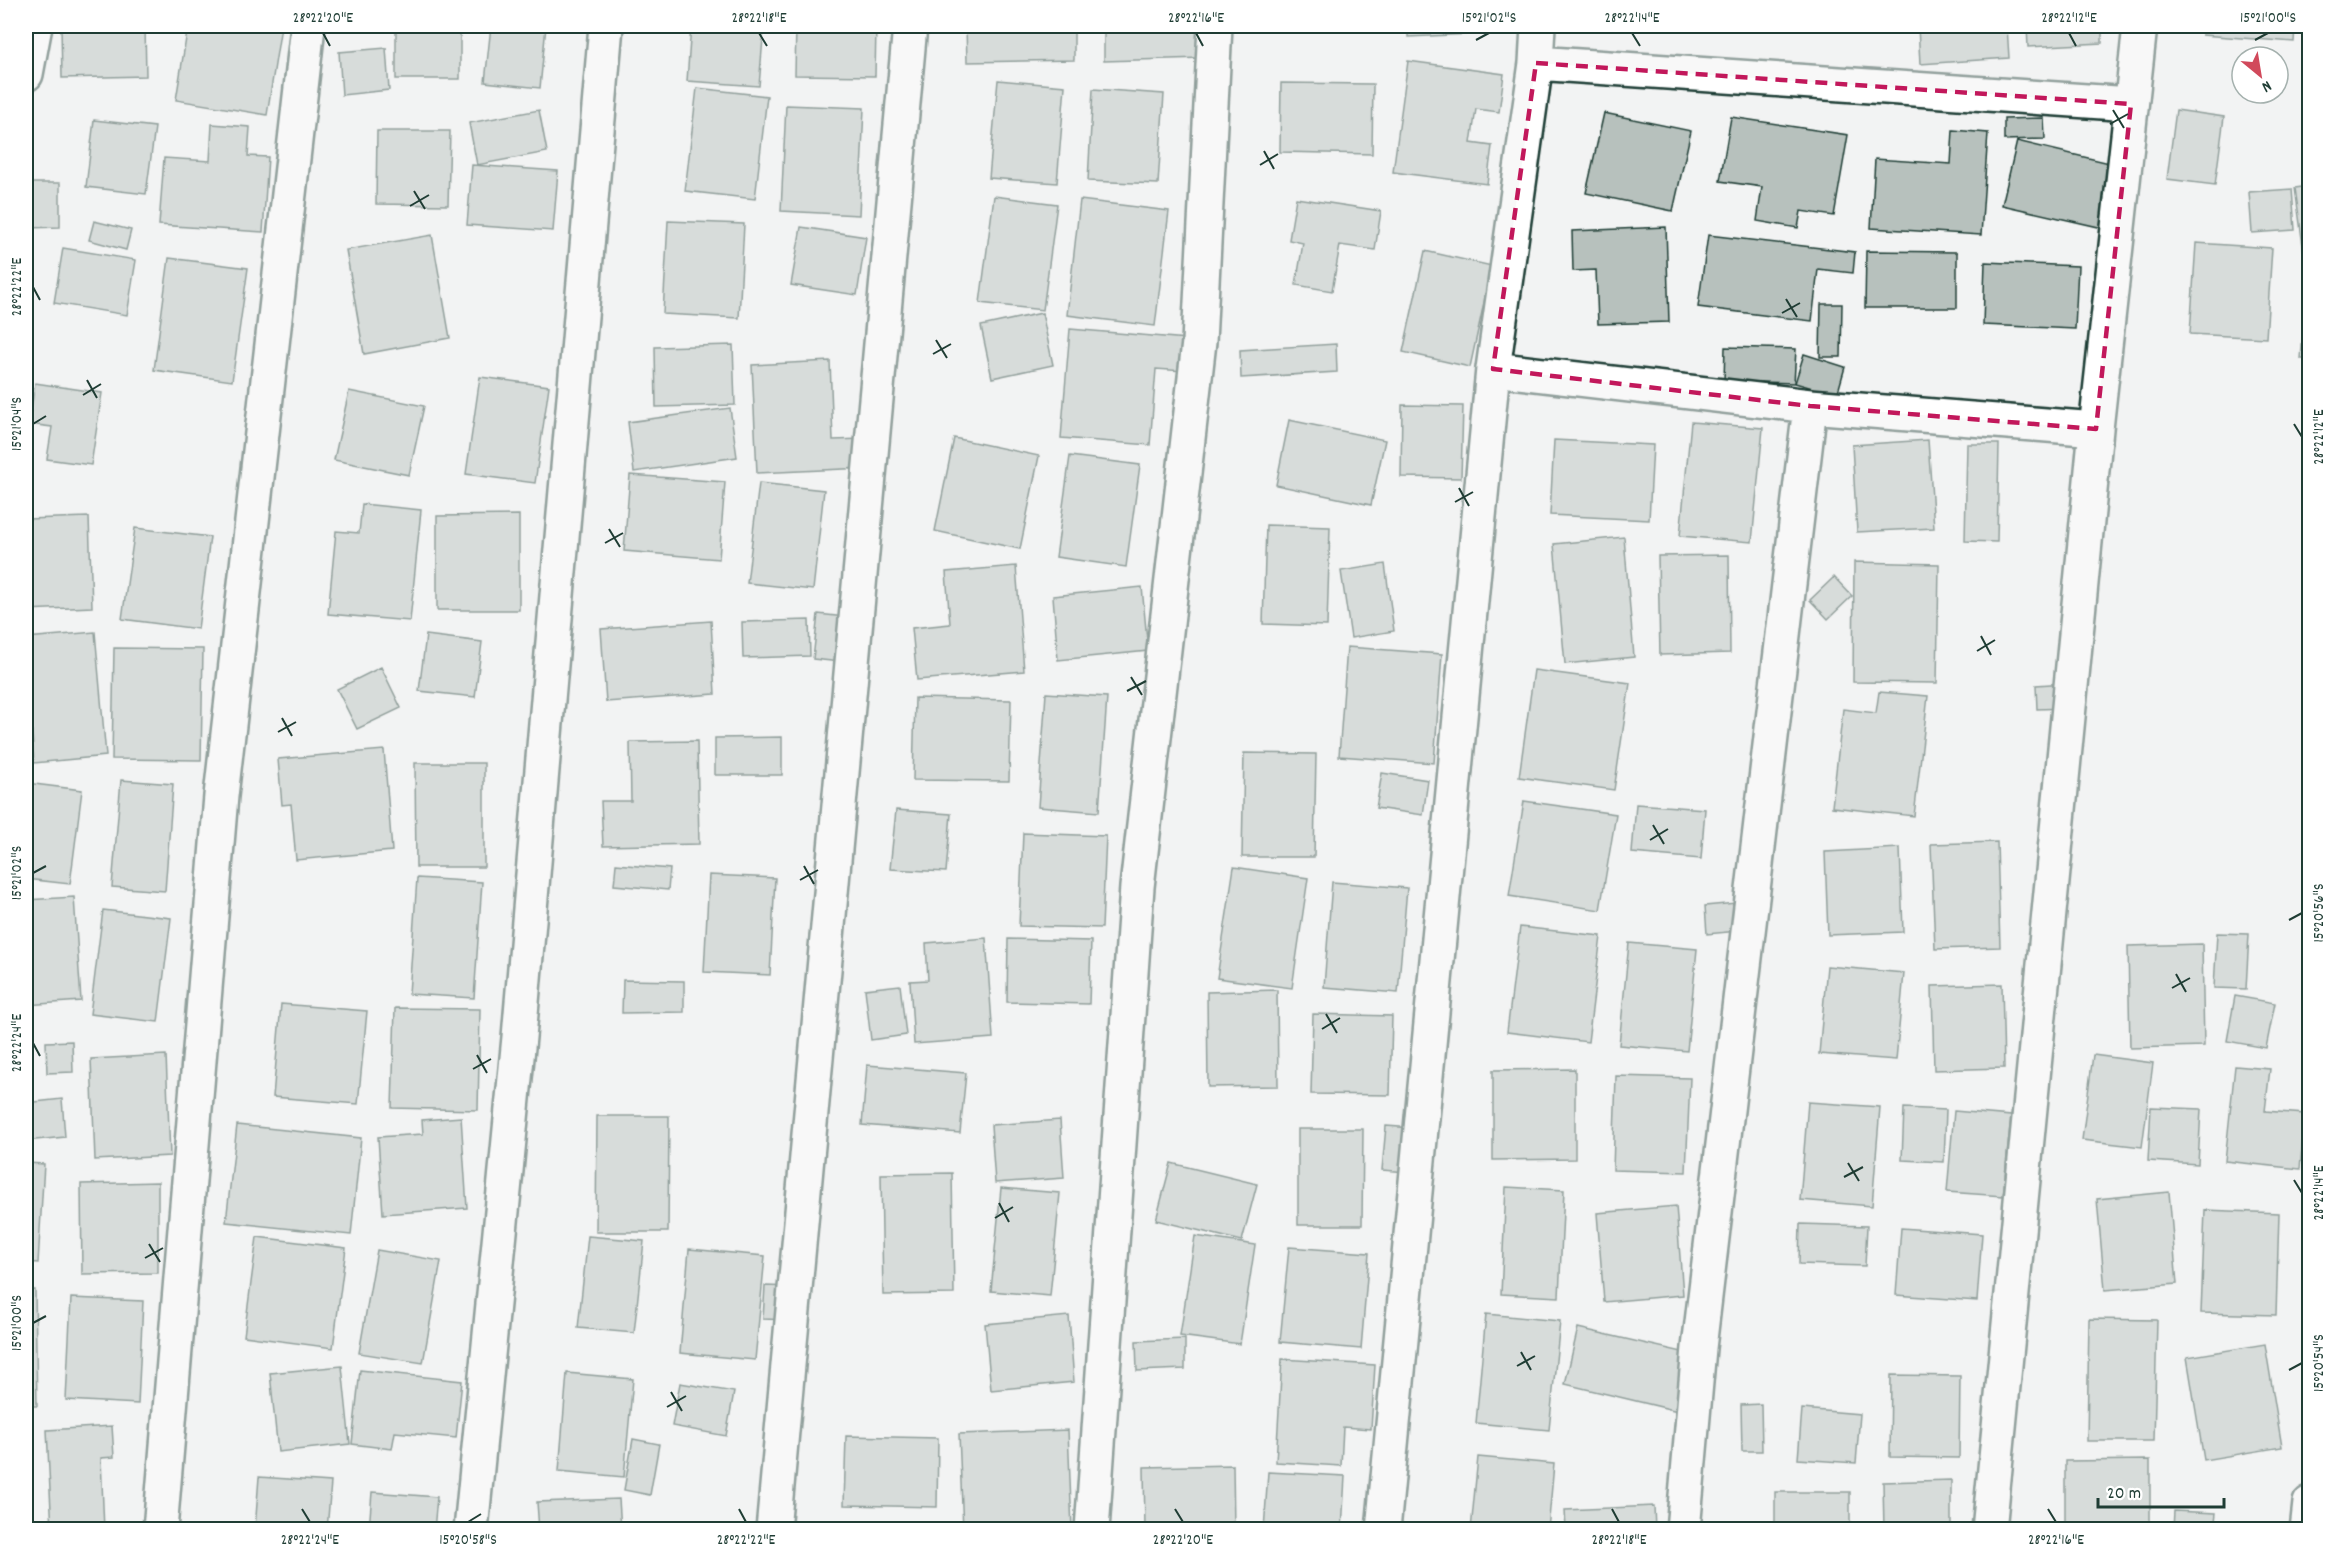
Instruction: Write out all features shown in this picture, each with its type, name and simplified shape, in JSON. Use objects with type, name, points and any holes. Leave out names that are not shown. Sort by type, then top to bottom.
[{"type":"street","points":[[26,74],[35,26]]},
{"type":"street","points":[[160,1530],[221,796],[308,26]]},
{"type":"street","points":[[471,1530],[519,1037],[606,26]]},
{"type":"street","points":[[773,1530],[910,26]]},
{"type":"street","points":[[1092,1530],[1137,887],[1199,342],[1215,26]]},
{"type":"street","points":[[1383,1530],[1493,369],[1536,63],[1538,26]]},
{"type":"street","points":[[1989,1530],[2096,429],[2140,26]]},
{"type":"street","points":[[1536,63],[2131,104]]},
{"type":"street","points":[[1493,369],[1810,406],[2096,429]]},
{"type":"street","points":[[1683,1530],[1699,1348],[1810,406]]},
{"type":"street","points":[[2307,1530],[2310,1503]]},
{"type":"highlighted area","points":[[1536,63],[2131,104],[2096,429],[1810,406],[1493,369]]},
{"type":"building","points":[[61,26],[145,26],[146,76],[62,78]]},
{"type":"building","points":[[188,26],[281,26],[267,115],[176,100]]},
{"type":"building","points":[[396,26],[460,26],[460,79],[396,79]]},
{"type":"building","points":[[491,26],[546,26],[540,88],[485,82]]},
{"type":"building","points":[[691,26],[764,26],[759,86],[687,81]]},
{"type":"building","points":[[796,26],[876,26],[875,76],[795,75]]},
{"type":"building","points":[[966,26],[1074,26],[1074,60],[967,62]]},
{"type":"building","points":[[1104,26],[1201,26],[1202,58],[1104,61]]},
{"type":"building","points":[[1329,26],[1370,26],[1330,29]]},
{"type":"building","points":[[1408,26],[1517,26],[1517,32],[1408,37]]},
{"type":"building","points":[[1762,26],[1819,26],[1763,28]]},
{"type":"building","points":[[1918,26],[2007,26],[2009,58],[1920,64]]},
{"type":"building","points":[[2027,26],[2102,26],[2102,43],[2028,47]]},
{"type":"building","points":[[2203,26],[2295,26],[2294,42],[2202,35]]},
{"type":"building","points":[[386,48],[389,90],[342,95],[339,52]]},
{"type":"building","points":[[1408,61],[1504,74],[1499,112],[1476,109],[1471,143],[1492,146],[1487,184],[1393,172]]},
{"type":"building","points":[[998,80],[1065,86],[1057,183],[989,178]]},
{"type":"building","points":[[1281,83],[1373,84],[1372,154],[1280,152]]},
{"type":"building","points":[[697,88],[767,96],[755,199],[685,191]]},
{"type":"building","points":[[1093,89],[1164,94],[1158,184],[1088,181]]},
{"type":"building","points":[[786,105],[864,108],[859,215],[781,211]]},
{"type":"building","points":[[539,110],[547,152],[477,165],[469,123]]},
{"type":"building","points":[[2176,110],[2224,117],[2215,185],[2167,179]]},
{"type":"building","points":[[1604,113],[1691,131],[1673,211],[1586,193]]},
{"type":"building","points":[[1731,117],[1848,135],[1834,216],[1801,211],[1798,228],[1757,221],[1762,187],[1720,181]]},
{"type":"building","points":[[2044,118],[2045,139],[2004,140],[2004,119]]},
{"type":"building","points":[[94,120],[155,127],[146,194],[86,187]]},
{"type":"building","points":[[212,124],[250,127],[248,156],[268,157],[263,232],[159,225],[164,158],[210,161]]},
{"type":"building","points":[[1953,130],[1988,133],[1981,235],[1871,228],[1875,159],[1951,164]]},
{"type":"building","points":[[377,131],[450,131],[448,205],[376,204]]},
{"type":"building","points":[[2017,141],[2118,165],[2103,228],[2002,205]]},
{"type":"building","points":[[472,165],[558,171],[553,231],[467,225]]},
{"type":"building","points":[[26,183],[60,183],[60,227],[26,228]]},
{"type":"building","points":[[2310,186],[2310,259],[2305,260],[2295,188]]},
{"type":"building","points":[[2292,189],[2295,230],[2252,233],[2249,192]]},
{"type":"building","points":[[994,196],[1057,204],[1043,310],[980,303]]},
{"type":"building","points":[[1296,198],[1381,211],[1375,250],[1340,245],[1332,291],[1296,285],[1303,243],[1289,240]]},
{"type":"building","points":[[1080,200],[1169,211],[1155,326],[1067,315]]},
{"type":"building","points":[[94,221],[131,230],[126,250],[89,240]]},
{"type":"building","points":[[668,221],[744,224],[739,318],[663,314]]},
{"type":"building","points":[[801,227],[866,237],[857,295],[791,285]]},
{"type":"building","points":[[1666,227],[1669,322],[1598,324],[1596,270],[1573,271],[1572,231]]},
{"type":"building","points":[[432,235],[450,338],[364,354],[346,250]]},
{"type":"building","points":[[1708,235],[1855,252],[1853,273],[1818,269],[1812,321],[1698,307]]},
{"type":"building","points":[[2196,243],[2272,248],[2266,338],[2190,334]]},
{"type":"building","points":[[63,248],[136,260],[127,315],[54,303]]},
{"type":"building","points":[[1425,251],[1492,266],[1470,367],[1403,352]]},
{"type":"building","points":[[1866,251],[1957,252],[1957,308],[1865,308]]},
{"type":"building","points":[[169,258],[248,268],[232,381],[154,370]]},
{"type":"building","points":[[1985,262],[2078,266],[2075,329],[1983,325]]},
{"type":"building","points":[[2308,270],[2310,270],[2310,359],[2301,359]]},
{"type":"building","points":[[1821,304],[1842,304],[1841,357],[1820,357]]},
{"type":"building","points":[[1042,313],[1053,365],[992,378],[981,326]]},
{"type":"building","points":[[1070,329],[1187,339],[1184,371],[1156,369],[1150,445],[1061,438]]},
{"type":"building","points":[[1336,344],[1337,372],[1241,378],[1240,350]]},
{"type":"building","points":[[733,345],[735,405],[656,407],[655,347]]},
{"type":"building","points":[[1725,347],[1796,349],[1794,383],[1724,381]]},
{"type":"building","points":[[1804,354],[1845,367],[1837,395],[1795,383]]},
{"type":"building","points":[[830,361],[833,440],[864,439],[865,468],[757,473],[752,365]]},
{"type":"building","points":[[480,377],[549,386],[535,483],[466,474]]},
{"type":"building","points":[[35,383],[102,393],[91,465],[47,459],[52,427],[29,424]]},
{"type":"building","points":[[349,391],[424,406],[409,475],[334,460]]},
{"type":"building","points":[[1402,405],[1463,406],[1461,478],[1401,477]]},
{"type":"building","points":[[730,408],[737,457],[634,472],[628,422]]},
{"type":"building","points":[[1289,420],[1385,440],[1371,505],[1276,485]]},
{"type":"building","points":[[1691,422],[1763,428],[1752,542],[1680,536]]},
{"type":"building","points":[[954,438],[1039,456],[1020,549],[935,531]]},
{"type":"building","points":[[1554,440],[1653,445],[1649,520],[1550,515]]},
{"type":"building","points":[[1928,440],[1934,528],[1857,532],[1852,445]]},
{"type":"building","points":[[1967,444],[1999,444],[1997,542],[1965,541]]},
{"type":"building","points":[[1070,456],[1140,465],[1126,567],[1056,557]]},
{"type":"building","points":[[630,475],[725,482],[719,559],[624,551]]},
{"type":"building","points":[[759,483],[824,490],[813,590],[747,583]]},
{"type":"building","points":[[362,504],[421,510],[410,621],[328,614],[336,531],[359,533]]},
{"type":"building","points":[[519,515],[519,610],[437,610],[437,516]]},
{"type":"building","points":[[89,517],[92,607],[26,610],[26,519]]},
{"type":"building","points":[[1266,525],[1330,527],[1327,626],[1263,624]]},
{"type":"building","points":[[135,528],[210,537],[198,629],[122,619]]},
{"type":"building","points":[[1624,537],[1634,657],[1565,664],[1554,544]]},
{"type":"building","points":[[1729,555],[1730,653],[1660,655],[1658,556]]},
{"type":"building","points":[[1854,562],[1939,564],[1937,683],[1853,682]]},
{"type":"building","points":[[1385,564],[1394,631],[1351,638],[1341,571]]},
{"type":"building","points":[[1016,566],[1024,671],[917,680],[912,628],[950,624],[946,572]]},
{"type":"building","points":[[1834,577],[1852,596],[1828,619],[1810,600]]},
{"type":"building","points":[[1142,587],[1148,651],[1058,660],[1053,596]]},
{"type":"building","points":[[818,614],[854,618],[850,663],[813,659]]},
{"type":"building","points":[[809,620],[810,656],[743,658],[742,622]]},
{"type":"building","points":[[711,621],[715,694],[606,702],[601,629]]},
{"type":"building","points":[[95,632],[106,756],[34,763],[26,638]]},
{"type":"building","points":[[426,635],[482,642],[475,697],[419,691]]},
{"type":"building","points":[[1347,647],[1442,654],[1434,763],[1339,756]]},
{"type":"building","points":[[114,648],[203,649],[201,760],[112,759]]},
{"type":"building","points":[[381,667],[401,708],[357,729],[337,689]]},
{"type":"building","points":[[1534,670],[1630,683],[1614,790],[1519,777]]},
{"type":"building","points":[[2066,683],[2067,708],[2037,709],[2036,685]]},
{"type":"building","points":[[1879,692],[1928,696],[1914,816],[1832,807],[1843,709],[1876,713]]},
{"type":"building","points":[[1046,693],[1107,697],[1099,812],[1038,807]]},
{"type":"building","points":[[915,698],[1011,700],[1009,781],[913,780]]},
{"type":"building","points":[[782,737],[782,775],[715,775],[715,738]]},
{"type":"building","points":[[697,741],[699,844],[603,846],[601,801],[631,801],[630,742]]},
{"type":"building","points":[[384,750],[392,851],[296,860],[291,804],[282,805],[278,759]]},
{"type":"building","points":[[1244,753],[1316,754],[1314,857],[1242,857]]},
{"type":"building","points":[[415,763],[484,763],[484,867],[416,867]]},
{"type":"building","points":[[1382,773],[1428,780],[1423,815],[1376,808]]},
{"type":"building","points":[[121,780],[173,784],[165,891],[112,887]]},
{"type":"building","points":[[26,783],[82,790],[70,884],[26,879]]},
{"type":"building","points":[[1524,801],[1616,814],[1600,910],[1509,896]]},
{"type":"building","points":[[1636,804],[1705,809],[1701,859],[1632,853]]},
{"type":"building","points":[[896,810],[951,814],[946,872],[890,869]]},
{"type":"building","points":[[1023,833],[1106,836],[1102,928],[1019,926]]},
{"type":"building","points":[[1997,842],[2000,947],[1935,949],[1931,844]]},
{"type":"building","points":[[1900,848],[1903,932],[1828,935],[1825,852]]},
{"type":"building","points":[[616,864],[670,869],[668,890],[614,885]]},
{"type":"building","points":[[1234,867],[1308,878],[1292,988],[1217,978]]},
{"type":"building","points":[[709,875],[775,878],[770,975],[704,972]]},
{"type":"building","points":[[417,878],[482,882],[474,998],[409,994]]},
{"type":"building","points":[[1332,882],[1407,888],[1398,993],[1324,987]]},
{"type":"building","points":[[74,897],[81,1001],[26,1005],[26,900]]},
{"type":"building","points":[[1736,903],[1738,931],[1707,934],[1705,906]]},
{"type":"building","points":[[103,910],[171,918],[158,1022],[90,1014]]},
{"type":"building","points":[[1520,927],[1601,936],[1588,1042],[1507,1032]]},
{"type":"building","points":[[2217,933],[2249,934],[2246,989],[2214,988]]},
{"type":"building","points":[[986,938],[993,1038],[914,1044],[910,981],[928,980],[926,943]]},
{"type":"building","points":[[1008,939],[1091,941],[1089,1004],[1007,1002]]},
{"type":"building","points":[[1629,943],[1697,949],[1687,1051],[1619,1045]]},
{"type":"building","points":[[2202,944],[2204,1046],[2130,1048],[2128,946]]},
{"type":"building","points":[[1827,966],[1904,973],[1896,1060],[1819,1054]]},
{"type":"building","points":[[623,980],[684,981],[684,1012],[622,1013]]},
{"type":"building","points":[[2002,984],[2004,1068],[1934,1070],[1932,986]]},
{"type":"building","points":[[900,985],[906,1035],[871,1040],[865,989]]},
{"type":"building","points":[[1277,990],[1278,1086],[1208,1087],[1207,992]]},
{"type":"building","points":[[2235,996],[2275,1003],[2266,1048],[2227,1041]]},
{"type":"building","points":[[281,1004],[367,1011],[358,1104],[273,1097]]},
{"type":"building","points":[[395,1008],[480,1009],[478,1110],[392,1108]]},
{"type":"building","points":[[1313,1014],[1392,1016],[1390,1095],[1311,1094]]},
{"type":"building","points":[[72,1041],[73,1072],[47,1073],[46,1042]]},
{"type":"building","points":[[166,1055],[170,1156],[95,1160],[91,1059]]},
{"type":"building","points":[[2093,1055],[2153,1063],[2142,1147],[2082,1140]]},
{"type":"building","points":[[867,1065],[966,1073],[960,1133],[862,1125]]},
{"type":"building","points":[[2235,1066],[2270,1069],[2265,1111],[2305,1114],[2300,1169],[2225,1161]]},
{"type":"building","points":[[1575,1069],[1575,1159],[1493,1160],[1493,1070]]},
{"type":"building","points":[[1616,1076],[1690,1078],[1686,1172],[1613,1170]]},
{"type":"building","points":[[62,1099],[65,1137],[26,1141],[26,1103]]},
{"type":"building","points":[[1808,1102],[1880,1107],[1872,1206],[1800,1200]]},
{"type":"building","points":[[2151,1107],[2201,1109],[2198,1164],[2148,1161]]},
{"type":"building","points":[[1904,1108],[1946,1110],[1944,1162],[1902,1160]]},
{"type":"building","points":[[1954,1111],[2011,1116],[2003,1196],[1947,1192]]},
{"type":"building","points":[[597,1116],[669,1116],[668,1232],[596,1232]]},
{"type":"building","points":[[461,1117],[467,1208],[383,1214],[378,1137],[423,1134],[422,1120]]},
{"type":"building","points":[[1060,1120],[1064,1178],[995,1183],[991,1125]]},
{"type":"building","points":[[237,1125],[361,1138],[351,1235],[226,1222]]},
{"type":"building","points":[[1386,1126],[1413,1128],[1408,1172],[1382,1170]]},
{"type":"building","points":[[1298,1129],[1363,1129],[1362,1225],[1298,1225]]},
{"type":"building","points":[[26,1163],[44,1164],[38,1263],[26,1262]]},
{"type":"building","points":[[1171,1163],[1257,1184],[1242,1241],[1156,1220]]},
{"type":"building","points":[[952,1173],[954,1294],[883,1295],[881,1174]]},
{"type":"building","points":[[158,1182],[158,1273],[82,1274],[81,1184]]},
{"type":"building","points":[[1506,1187],[1564,1190],[1559,1297],[1501,1294]]},
{"type":"building","points":[[1001,1188],[1060,1193],[1050,1296],[991,1291]]},
{"type":"building","points":[[2169,1192],[2177,1284],[2105,1290],[2097,1199]]},
{"type":"building","points":[[1676,1206],[1683,1295],[1604,1302],[1597,1213]]},
{"type":"building","points":[[2205,1210],[2279,1213],[2276,1315],[2201,1313]]},
{"type":"building","points":[[1800,1224],[1867,1226],[1865,1266],[1799,1264]]},
{"type":"building","points":[[1901,1228],[1982,1234],[1977,1301],[1896,1295]]},
{"type":"building","points":[[588,1236],[644,1241],[634,1333],[578,1328]]},
{"type":"building","points":[[1195,1236],[1255,1245],[1240,1344],[1180,1336]]},
{"type":"building","points":[[257,1237],[346,1248],[333,1348],[244,1336]]},
{"type":"building","points":[[1289,1247],[1369,1253],[1361,1349],[1280,1342]]},
{"type":"building","points":[[689,1249],[765,1256],[755,1360],[680,1353]]},
{"type":"building","points":[[377,1250],[441,1261],[423,1363],[359,1353]]},
{"type":"building","points":[[765,1286],[793,1287],[790,1320],[763,1319]]},
{"type":"building","points":[[26,1290],[35,1290],[37,1406],[26,1406]]},
{"type":"building","points":[[71,1298],[143,1301],[138,1404],[66,1400]]},
{"type":"building","points":[[1486,1314],[1560,1321],[1549,1430],[1476,1423]]},
{"type":"building","points":[[1069,1316],[1074,1382],[991,1390],[985,1324]]},
{"type":"building","points":[[2089,1319],[2157,1320],[2154,1441],[2087,1441]]},
{"type":"building","points":[[1578,1328],[1691,1354],[1678,1411],[1565,1384]]},
{"type":"building","points":[[1185,1339],[1185,1369],[1137,1371],[1136,1341]]},
{"type":"building","points":[[2265,1344],[2282,1447],[2204,1460],[2187,1357]]},
{"type":"building","points":[[1282,1359],[1375,1365],[1371,1429],[1343,1427],[1341,1466],[1276,1462]]},
{"type":"building","points":[[342,1366],[350,1444],[278,1452],[270,1373]]},
{"type":"building","points":[[360,1370],[462,1381],[456,1438],[395,1432],[392,1449],[352,1444]]},
{"type":"building","points":[[567,1373],[633,1379],[624,1477],[559,1471]]},
{"type":"building","points":[[1891,1375],[1960,1376],[1959,1458],[1890,1457]]},
{"type":"building","points":[[680,1383],[734,1392],[726,1436],[672,1426]]},
{"type":"building","points":[[1761,1404],[1762,1451],[1742,1451],[1741,1405]]},
{"type":"building","points":[[1802,1409],[1860,1414],[1856,1463],[1798,1459]]},
{"type":"building","points":[[112,1426],[114,1457],[101,1458],[104,1530],[52,1530],[47,1430]]},
{"type":"building","points":[[1068,1430],[1072,1530],[963,1530],[959,1434]]},
{"type":"building","points":[[846,1436],[938,1438],[937,1507],[844,1505]]},
{"type":"building","points":[[633,1439],[659,1444],[650,1495],[624,1490]]},
{"type":"building","points":[[1478,1457],[1554,1464],[1548,1530],[1471,1530]]},
{"type":"building","points":[[2150,1460],[2150,1530],[2065,1530],[2065,1461]]},
{"type":"building","points":[[1233,1465],[1234,1530],[1145,1530],[1144,1467]]},
{"type":"building","points":[[1268,1472],[1345,1476],[1342,1530],[1264,1530]]},
{"type":"building","points":[[259,1477],[331,1482],[327,1530],[255,1530]]},
{"type":"building","points":[[1951,1480],[1951,1530],[1884,1530],[1883,1482]]},
{"type":"building","points":[[372,1492],[437,1497],[434,1530],[369,1530]]},
{"type":"building","points":[[1775,1492],[1850,1492],[1850,1530],[1775,1530]]},
{"type":"building","points":[[619,1499],[621,1530],[539,1530],[537,1502]]},
{"type":"building","points":[[1654,1506],[1655,1530],[1566,1530],[1565,1510]]},
{"type":"building","points":[[2174,1511],[2216,1513],[2214,1530],[2173,1530]]}]
